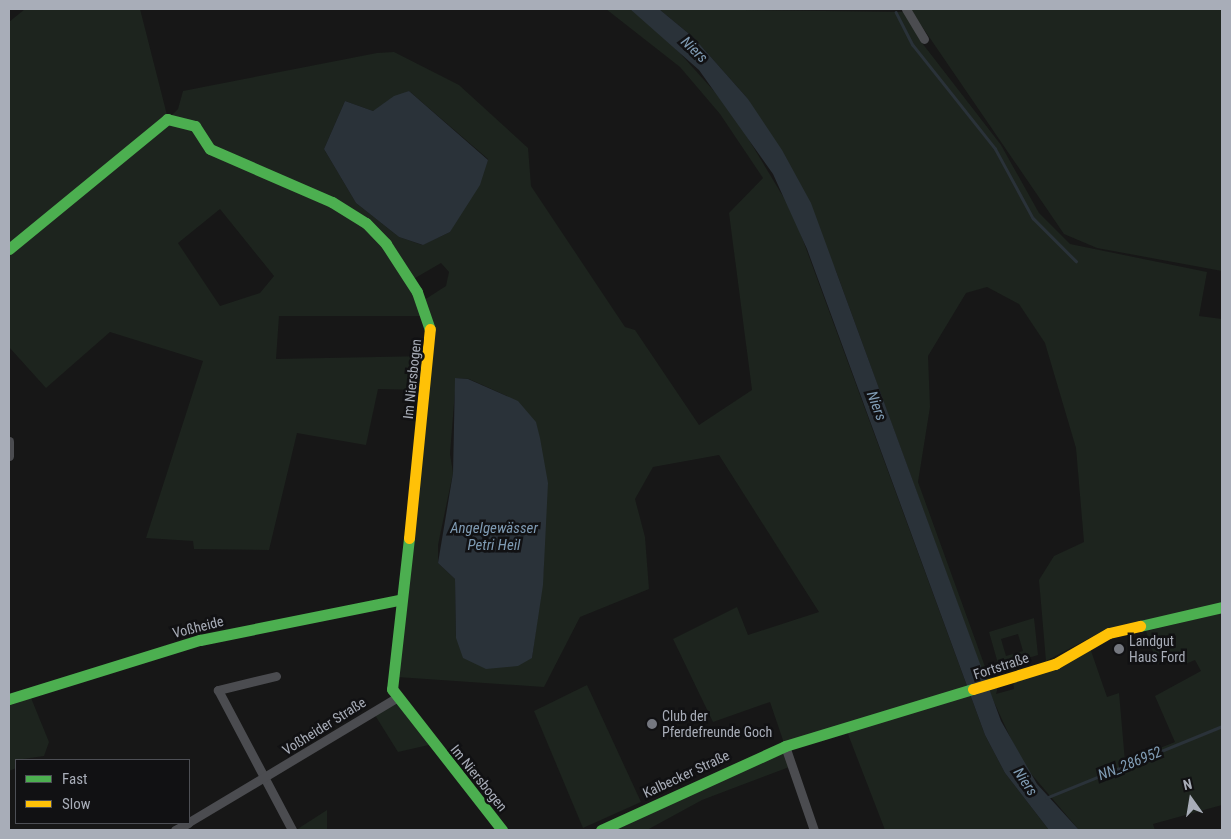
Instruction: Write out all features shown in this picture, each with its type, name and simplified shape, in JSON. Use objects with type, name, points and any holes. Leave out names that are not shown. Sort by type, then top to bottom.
[{"type":"street","points":[[906,9],[924,39]]},
{"type":"street","name":"Im Niersbogen","points":[[9,249],[167,120],[195,126],[210,149],[332,202],[374,230],[417,292],[432,336],[399,600],[392,689],[502,830]]},
{"type":"street","points":[[9,441],[9,456]]},
{"type":"street","name":"Voßheide","points":[[9,699],[200,640],[399,600]]},
{"type":"street","name":"Fortstraße","points":[[785,746],[989,686],[1055,664],[1109,633],[1222,607]]},
{"type":"street","points":[[276,676],[218,690],[292,830]]},
{"type":"street","name":"Voßheider Straße","points":[[190,821],[264,780],[398,696]]},
{"type":"street","points":[[785,746],[814,830]]},
{"type":"street","name":"Kalbecker Straße","points":[[601,830],[785,746]]},
{"type":"shaded area","points":[[25,9],[140,9],[168,119],[178,109],[183,91],[377,53],[394,52],[459,85],[528,148],[531,186],[625,327],[635,330],[699,425],[752,390],[729,213],[763,178],[720,114],[680,67],[606,9],[630,9],[660,31],[731,110],[793,213],[985,735],[1005,773],[1049,830],[885,830],[846,729],[785,746],[770,702],[713,722],[673,639],[737,607],[748,635],[819,612],[719,455],[653,467],[635,499],[645,537],[649,589],[580,617],[544,687],[397,677],[426,390],[378,389],[366,445],[297,433],[269,550],[194,549],[193,541],[146,538],[203,361],[110,332],[46,388],[9,347],[9,22]],"holes":[[[409,91],[488,159],[450,232],[422,245],[399,237],[356,203],[324,149],[345,101],[373,111]],[[220,209],[274,276],[260,293],[220,306],[178,243]],[[441,263],[449,272],[446,286],[421,302],[410,281]],[[279,316],[426,316],[429,356],[276,359]],[[456,378],[469,379],[507,396],[544,567],[532,658],[456,638],[455,579],[438,563],[438,545],[453,473],[450,454]]]},
{"type":"shaded area","points":[[659,9],[906,12],[919,39],[1001,145],[1039,213],[1070,244],[1207,272],[1199,316],[1222,319],[1222,603],[1099,633],[1046,661],[1039,580],[1054,556],[1084,542],[1076,448],[1045,343],[1019,304],[987,287],[966,293],[928,356],[930,407],[918,482],[988,675],[996,678],[986,682],[836,271],[748,99],[694,38]]},
{"type":"shaded area","points":[[910,9],[1222,9],[1222,271],[1097,248],[1064,234]]},
{"type":"shaded area","points":[[1222,613],[1222,805],[1153,824],[1155,830],[1079,830],[1022,763],[988,689],[998,687],[996,694],[1014,689],[1013,682],[1090,648],[1107,697],[1119,693],[1125,762],[1175,742],[1155,696],[1201,671],[1195,660],[1183,665],[1178,656],[1157,664],[1146,631]]},
{"type":"shaded area","points":[[1034,618],[1038,655],[999,667],[989,632]],"holes":[[[1018,634],[1023,651],[1006,656],[1001,639]]]},
{"type":"shaded area","points":[[587,685],[641,802],[583,828],[534,711]]},
{"type":"shaded area","points":[[29,693],[49,742],[44,756],[15,759],[15,768],[9,771],[9,699]]},
{"type":"shaded area","points":[[398,697],[433,744],[398,752],[373,712]]},
{"type":"shaded area","points":[[785,746],[792,766],[702,800],[647,830],[601,830]]},
{"type":"shaded area","points":[[327,810],[327,830],[296,830]]},
{"type":"water","name":"Niers","points":[[630,9],[659,9],[694,38],[748,99],[782,150],[811,203],[1001,721],[1037,784],[1079,830],[1049,830],[1005,773],[985,735],[807,249],[773,174],[699,70]]},
{"type":"water","points":[[409,91],[488,160],[480,185],[450,232],[423,245],[399,237],[356,203],[324,149],[345,101],[373,111],[394,96]]},
{"type":"water","name":"Angelgewässer Petri Heil","points":[[455,378],[468,379],[518,401],[536,422],[540,438],[548,483],[543,585],[532,658],[518,666],[486,669],[463,658],[456,638],[455,579],[438,563],[453,473]]},
{"type":"waterway","points":[[896,12],[913,45],[995,148],[1033,218],[1076,261]]},
{"type":"waterway","name":"NN_286952","points":[[1046,798],[1222,726]]},
{"type":"traffic: fast","points":[[9,249],[167,119],[195,126],[210,149],[332,202],[366,223],[386,244],[417,292],[430,329]]},
{"type":"traffic: fast","points":[[409,538],[392,689],[502,830]]},
{"type":"traffic: fast","points":[[9,699],[200,640],[399,600]]},
{"type":"traffic: fast","points":[[1140,626],[1222,607]]},
{"type":"traffic: fast","points":[[601,830],[785,746],[973,689]]},
{"type":"traffic: slow","points":[[409,538],[430,329]]},
{"type":"traffic: slow","points":[[973,689],[1055,664],[1109,633],[1140,626]]},
{"type":"place","name":"Landgut Haus Ford","points":[[1119,649]]},
{"type":"place","name":"Club der Pferdefreunde Goch","points":[[652,724]]}]
